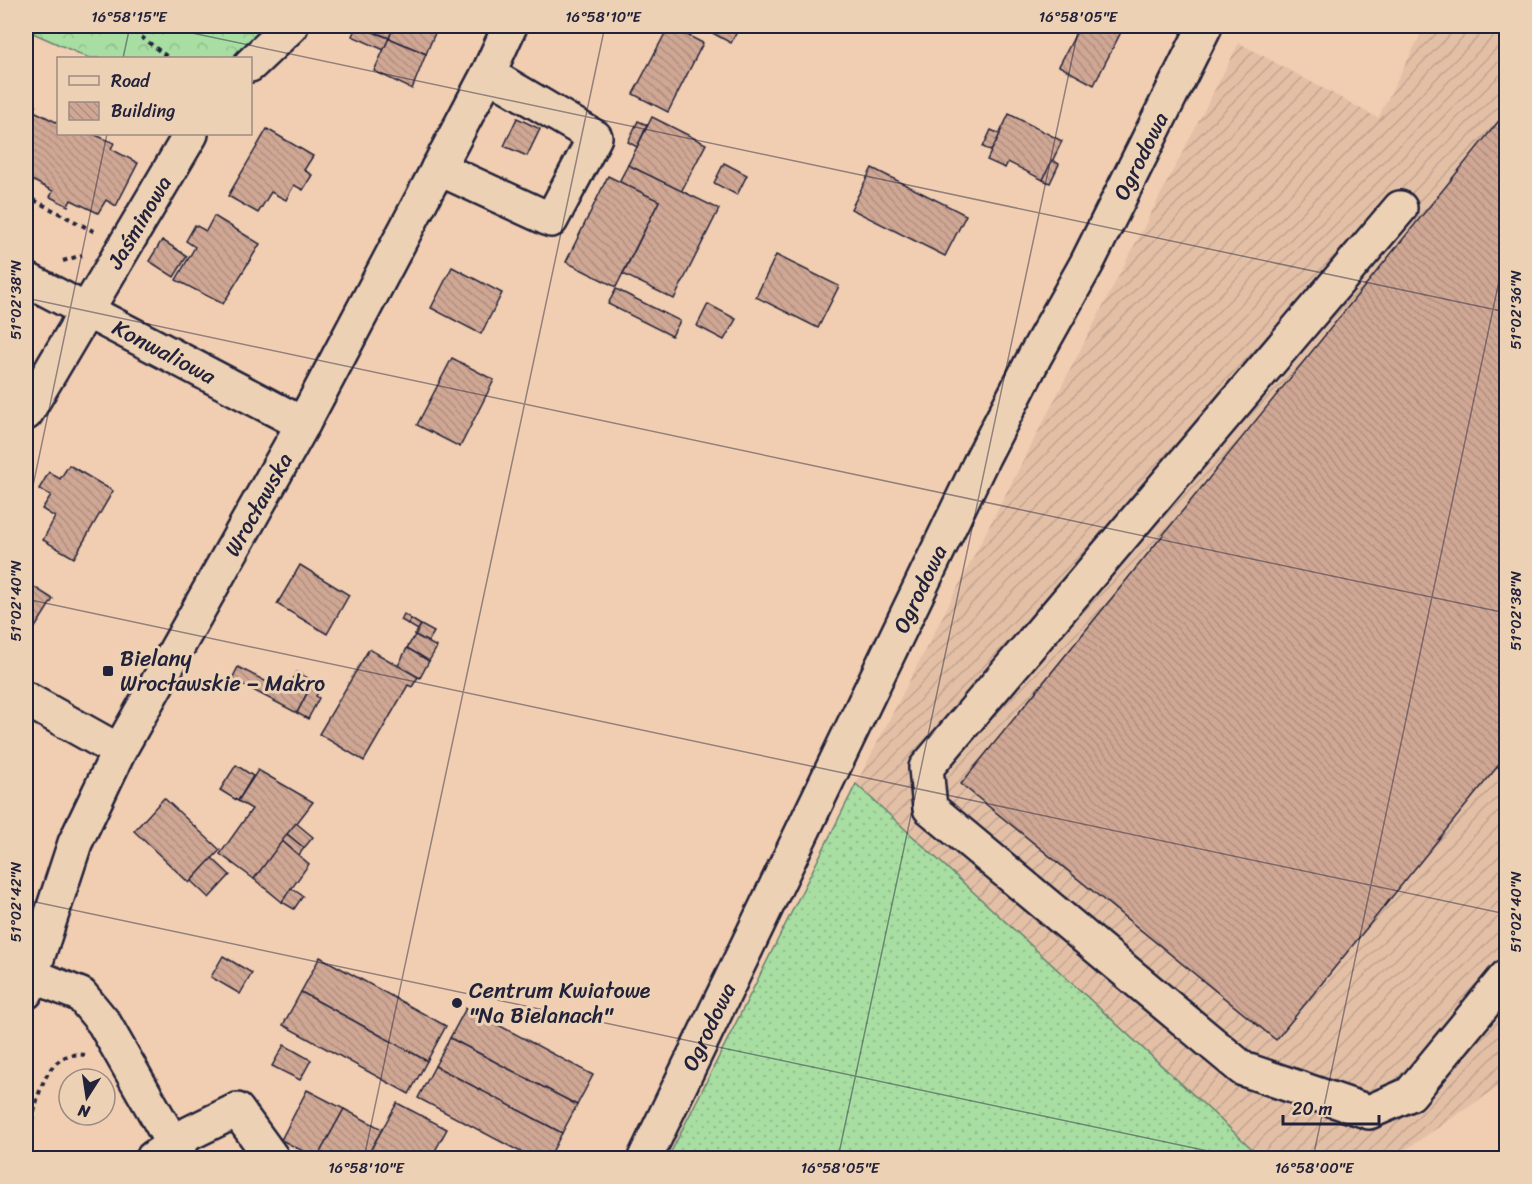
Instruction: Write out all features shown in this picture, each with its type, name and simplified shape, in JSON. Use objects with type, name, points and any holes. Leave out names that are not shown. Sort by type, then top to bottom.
[{"type":"street","points":[[252,63],[291,26]]},
{"type":"street","name":"Wrocławska","points":[[27,980],[75,843],[119,751],[303,424],[488,74],[510,26]]},
{"type":"street","name":"Ogrodowa","points":[[645,1158],[983,457],[1098,242],[1205,26]]},
{"type":"street","points":[[438,168],[551,220],[595,137],[488,74]]},
{"type":"street","name":"Jaśminowa","points":[[26,413],[190,135]]},
{"type":"street","points":[[1400,208],[926,768],[930,808],[1243,1069],[1369,1112],[1410,1094],[1506,977]]},
{"type":"street","name":"Konwaliowa","points":[[26,279],[303,424]]},
{"type":"street","points":[[26,699],[119,751]]},
{"type":"street","points":[[27,980],[81,995],[104,1023],[168,1154],[237,1110],[272,1158]]},
{"type":"path","points":[[127,26],[168,57]]},
{"type":"path","points":[[26,196],[99,234]]},
{"type":"path","points":[[26,1156],[42,1080],[54,1064],[68,1056],[88,1056]]},
{"type":"shaded area","points":[[1425,26],[1506,26],[1506,1082],[1393,1158],[1262,1158],[856,784],[1239,43],[1378,118]]},
{"type":"green space","points":[[26,26],[273,26],[241,57],[87,57],[26,30]]},
{"type":"green space","points":[[856,784],[1262,1158],[668,1158]]},
{"type":"building","points":[[357,26],[389,38],[384,50],[352,36]]},
{"type":"building","points":[[361,26],[394,26],[389,38]]},
{"type":"building","points":[[394,26],[438,26],[426,54],[389,38]]},
{"type":"building","points":[[669,26],[703,43],[668,112],[633,94]]},
{"type":"building","points":[[707,26],[740,26],[731,43],[705,29]]},
{"type":"building","points":[[1080,26],[1113,26],[1122,30],[1094,85],[1059,66]]},
{"type":"building","points":[[389,38],[426,54],[412,89],[374,71]]},
{"type":"building","points":[[26,99],[36,105],[34,111],[57,122],[57,135],[95,135],[114,143],[111,149],[138,163],[116,206],[106,200],[98,213],[71,200],[68,206],[50,197],[53,191],[26,177]]},
{"type":"building","points":[[1506,112],[1506,756],[1276,1040],[961,784]]},
{"type":"building","points":[[1009,114],[1062,141],[1043,180],[1008,162],[1005,168],[987,160]]},
{"type":"building","points":[[652,117],[706,144],[681,192],[628,165]]},
{"type":"building","points":[[517,118],[540,129],[527,156],[504,146]]},
{"type":"building","points":[[638,121],[647,125],[637,147],[628,142]]},
{"type":"building","points":[[267,129],[313,156],[304,170],[312,175],[303,190],[294,185],[286,200],[271,192],[258,213],[228,196]]},
{"type":"building","points":[[991,130],[1000,134],[991,151],[983,147]]},
{"type":"building","points":[[1052,160],[1059,164],[1050,183],[1043,180]]},
{"type":"building","points":[[724,163],[747,175],[737,195],[714,183]]},
{"type":"building","points":[[628,165],[719,209],[674,299],[623,274],[659,201],[619,182]]},
{"type":"building","points":[[872,168],[966,215],[945,256],[851,209]]},
{"type":"building","points":[[608,176],[659,201],[616,287],[566,262]]},
{"type":"building","points":[[214,216],[260,244],[223,304],[176,280],[195,247],[186,241],[195,225],[206,231]]},
{"type":"building","points":[[162,240],[187,256],[174,277],[149,261]]},
{"type":"building","points":[[776,255],[839,286],[818,328],[756,297]]},
{"type":"building","points":[[452,267],[502,293],[481,334],[431,308]]},
{"type":"building","points":[[616,289],[680,321],[672,336],[608,304]]},
{"type":"building","points":[[708,304],[736,319],[724,340],[697,326]]},
{"type":"building","points":[[452,358],[494,380],[460,447],[417,425]]},
{"type":"building","points":[[69,465],[113,491],[74,558],[43,540],[55,517],[42,509],[51,495],[39,489],[49,472],[60,479]]},
{"type":"building","points":[[300,565],[349,595],[327,634],[277,604]]},
{"type":"building","points":[[26,582],[53,599],[26,642]]},
{"type":"building","points":[[404,614],[411,619],[408,624],[401,620]]},
{"type":"building","points":[[411,619],[421,625],[418,630],[408,624]]},
{"type":"building","points":[[421,625],[434,632],[428,642],[415,635]]},
{"type":"building","points":[[415,635],[437,647],[429,661],[407,648]]},
{"type":"building","points":[[407,648],[429,661],[420,678],[398,666]]},
{"type":"building","points":[[369,649],[418,677],[412,687],[408,685],[364,761],[319,734]]},
{"type":"building","points":[[238,667],[286,692],[297,672],[313,681],[297,713],[232,679]]},
{"type":"building","points":[[312,684],[320,689],[316,696],[319,698],[308,719],[297,713]]},
{"type":"building","points":[[236,765],[253,776],[238,801],[220,790]]},
{"type":"building","points":[[258,770],[313,802],[254,879],[220,854],[252,809],[238,801]]},
{"type":"building","points":[[164,798],[220,850],[189,883],[134,831]]},
{"type":"building","points":[[296,823],[313,837],[304,848],[287,834]]},
{"type":"building","points":[[287,834],[304,848],[299,855],[282,841]]},
{"type":"building","points":[[282,841],[309,864],[282,902],[254,879]]},
{"type":"building","points":[[212,858],[230,875],[209,898],[191,881]]},
{"type":"building","points":[[291,888],[303,896],[294,909],[282,902]]},
{"type":"building","points":[[223,956],[252,973],[240,994],[211,977]]},
{"type":"building","points":[[320,957],[446,1026],[427,1061],[301,992]]},
{"type":"building","points":[[301,992],[427,1061],[409,1094],[283,1025]]},
{"type":"building","points":[[466,1008],[593,1075],[577,1105],[450,1038]]},
{"type":"building","points":[[450,1038],[577,1105],[562,1133],[435,1066]]},
{"type":"building","points":[[284,1045],[311,1060],[300,1080],[272,1066]]},
{"type":"building","points":[[435,1066],[562,1133],[549,1158],[532,1158],[418,1098]]},
{"type":"building","points":[[307,1090],[344,1109],[317,1158],[281,1140]]},
{"type":"building","points":[[397,1103],[447,1129],[431,1158],[366,1158]]},
{"type":"building","points":[[344,1109],[382,1129],[366,1158],[317,1158]]},
{"type":"place","name":"Bielany Wrocławskie – Makro","points":[[108,671]]},
{"type":"place","name":"Centrum Kwiatowe \"Na Bielanach\"","points":[[457,1003]]}]
